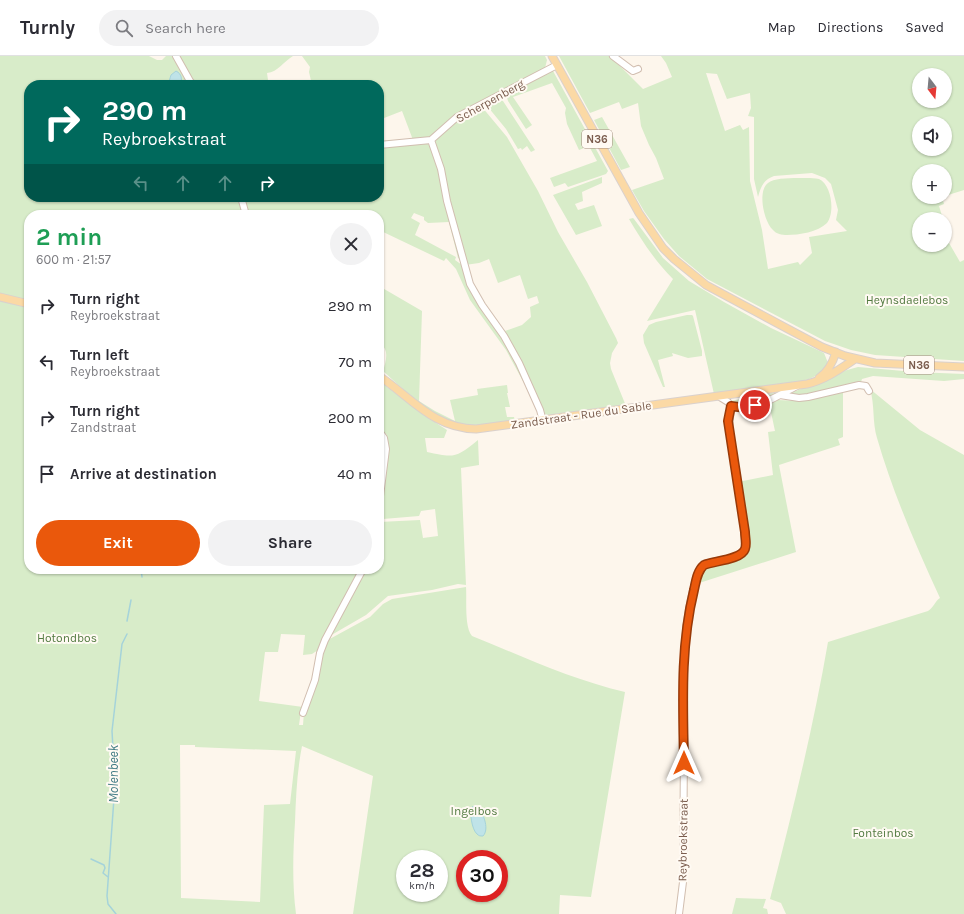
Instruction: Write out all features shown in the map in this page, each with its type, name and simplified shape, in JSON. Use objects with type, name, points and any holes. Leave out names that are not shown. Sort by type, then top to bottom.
[{"type":"main road","name":"N36","points":[[552,56],[639,213],[663,248],[706,285],[822,347],[855,359],[875,363],[964,367]]},
{"type":"main road","points":[[0,296],[24,303]]},
{"type":"main road","name":"Zandstraat - Rue du Sable","points":[[799,385],[822,375],[834,361],[836,352]]},
{"type":"main road","name":"Zandstraat - Rue du Sable","points":[[384,380],[423,410],[450,426],[466,429],[483,429],[720,397],[815,382],[824,379],[855,359]]},
{"type":"street","points":[[176,56],[189,80]]},
{"type":"street","points":[[613,56],[633,71],[638,69]]},
{"type":"street","name":"Scherpenberg","points":[[431,140],[457,117],[557,65]]},
{"type":"street","points":[[384,145],[431,140],[441,169],[447,201],[470,284],[482,305],[504,336],[519,363],[540,410],[543,421]]},
{"type":"street","points":[[780,395],[799,398],[808,397],[859,384],[866,386],[869,391]]},
{"type":"street","points":[[720,397],[731,406],[746,408],[780,395],[799,385]]},
{"type":"street","name":"Reybroekstraat","points":[[679,914],[684,860],[684,669],[686,636],[691,602],[700,568],[706,564],[739,556],[745,548],[745,532],[729,428],[731,406]]},
{"type":"street","points":[[384,438],[386,449],[384,465]]},
{"type":"street","points":[[303,713],[315,680],[320,653],[325,640],[360,574]]},
{"type":"green space","points":[[0,56],[149,56],[157,60],[162,60],[166,56],[174,56],[187,80],[182,80],[171,75],[170,80],[24,80],[24,202],[384,202],[384,147],[426,143],[430,146],[441,132],[453,122],[482,107],[507,137],[538,191],[558,232],[587,282],[616,338],[618,343],[612,353],[610,363],[626,406],[544,417],[502,332],[522,325],[531,317],[530,307],[539,303],[537,296],[528,299],[520,275],[498,283],[489,259],[479,263],[465,265],[462,260],[458,258],[449,222],[428,223],[424,220],[424,217],[414,213],[411,218],[420,223],[415,235],[456,257],[455,260],[462,265],[526,383],[524,383],[506,350],[470,300],[456,269],[446,258],[444,261],[384,232],[384,210],[24,210],[24,300],[0,293]]},
{"type":"green space","points":[[177,56],[293,56],[274,71],[267,73],[268,80],[192,80]]},
{"type":"green space","points":[[302,56],[545,56],[547,60],[545,68],[429,138],[413,140],[402,111],[384,118],[384,80],[311,80],[309,72],[310,67]]},
{"type":"green space","name":"Heynsdaelebos","points":[[559,56],[610,56],[643,89],[672,77],[661,56],[964,56],[964,190],[952,194],[952,164],[912,164],[912,204],[944,204],[939,206],[941,212],[912,212],[912,252],[952,252],[952,248],[960,262],[964,260],[964,361],[875,355],[851,350],[825,341],[707,279],[679,256],[664,239],[644,211],[632,190],[664,179],[641,126],[638,103],[622,109],[619,102],[590,113]],"holes":[[[706,73],[717,74],[727,99],[750,93],[751,108],[748,116],[754,117],[754,179],[758,197],[763,184],[774,176],[812,173],[825,178],[831,184],[838,210],[836,220],[847,231],[809,237],[812,253],[800,265],[798,262],[768,269],[762,230],[750,181],[749,127],[743,130],[740,125],[725,131]]]},
{"type":"green space","points":[[553,71],[608,171],[606,174],[568,187],[565,183],[554,187],[550,178],[597,161],[589,146],[579,150],[567,124],[565,113],[566,108],[552,83],[513,97],[532,125],[526,129],[508,101],[506,94]]},
{"type":"green space","points":[[501,96],[535,150],[531,152],[527,146],[522,150],[521,148],[518,149],[506,129],[488,107],[488,103]]},
{"type":"green space","points":[[602,117],[630,167],[621,170],[594,120]]},
{"type":"green space","points":[[602,177],[602,183],[582,192],[583,201],[575,204],[578,210],[594,205],[602,226],[576,235],[553,195]]},
{"type":"green space","points":[[786,178],[814,178],[823,182],[829,193],[831,200],[831,213],[827,223],[819,229],[803,234],[785,235],[774,231],[767,220],[762,199],[765,187],[768,183]]},
{"type":"green space","points":[[633,218],[663,258],[689,281],[771,328],[824,353],[828,363],[825,367],[817,375],[803,381],[714,394],[695,310],[647,321],[673,279],[660,265],[644,243],[629,219]]},
{"type":"green space","points":[[384,289],[422,311],[419,401],[455,421],[450,400],[478,395],[477,389],[507,385],[510,407],[505,407],[507,417],[514,417],[515,421],[478,426],[464,425],[450,421],[438,415],[426,408],[384,372],[386,356]]},
{"type":"green space","points":[[0,301],[24,307],[24,574],[357,574],[318,650],[312,654],[303,655],[305,635],[281,634],[278,652],[265,652],[259,701],[303,707],[299,725],[303,725],[304,712],[326,641],[370,617],[383,604],[392,599],[466,587],[467,619],[469,632],[472,636],[566,674],[625,692],[591,897],[560,895],[559,914],[353,914],[373,776],[302,746],[297,784],[294,845],[293,879],[296,914],[0,914]],"holes":[[[180,745],[195,745],[195,747],[296,751],[290,804],[264,805],[260,902],[181,898]]]},
{"type":"green space","points":[[687,315],[693,316],[702,356],[688,358],[672,353],[673,356],[658,360],[665,387],[663,387],[644,343],[643,335],[649,325]]},
{"type":"green space","points":[[858,367],[915,372],[964,374],[964,379],[944,381],[873,376],[862,379],[861,382],[806,396],[788,394]]},
{"type":"green space","points":[[384,385],[447,430],[444,438],[425,438],[427,452],[449,456],[454,455],[465,450],[478,440],[479,465],[461,468],[466,585],[458,584],[432,590],[388,596],[366,615],[328,637],[361,574],[384,574],[384,522],[420,520],[423,538],[438,536],[435,509],[421,511],[419,516],[384,519],[384,477],[388,445],[387,435],[384,433]]},
{"type":"green space","name":"Fonteinbos","points":[[870,389],[920,430],[964,455],[964,914],[786,914],[781,903],[770,899],[802,771],[828,642],[928,611],[940,598],[922,559],[883,459],[875,432]]},
{"type":"green space","points":[[843,391],[843,437],[838,439],[840,445],[779,465],[796,552],[696,584],[704,567],[745,553],[738,482],[773,475],[768,432],[775,431],[769,403],[778,400],[799,401]]},
{"type":"green space","points":[[775,392],[777,393],[775,396],[745,407],[733,405],[729,401],[762,396]]},
{"type":"green space","points":[[736,898],[766,899],[763,908],[767,909],[768,914],[732,914]]},
{"type":"water","points":[[176,71],[181,77],[181,80],[170,80],[171,75]]},
{"type":"water","points":[[475,806],[481,811],[485,820],[486,829],[483,836],[480,836],[475,832],[472,825],[471,809]]},
{"type":"waterway","name":"Molenbeek","points":[[127,621],[131,600]]},
{"type":"waterway","name":"Molenbeek","points":[[116,914],[108,904],[107,896],[115,784],[112,731],[122,644],[127,634]]},
{"type":"waterway","points":[[91,859],[104,865],[105,868],[103,873],[108,877]]},
{"type":"route","points":[[684,763],[683,679],[688,618],[700,568],[706,564],[739,556],[745,548],[746,539],[728,421],[731,406],[746,408],[755,405]]},
{"type":"park label","name":"Hotondbos","points":[[67,638]]},
{"type":"park label","name":"Ingelbos","points":[[474,811]]}]
